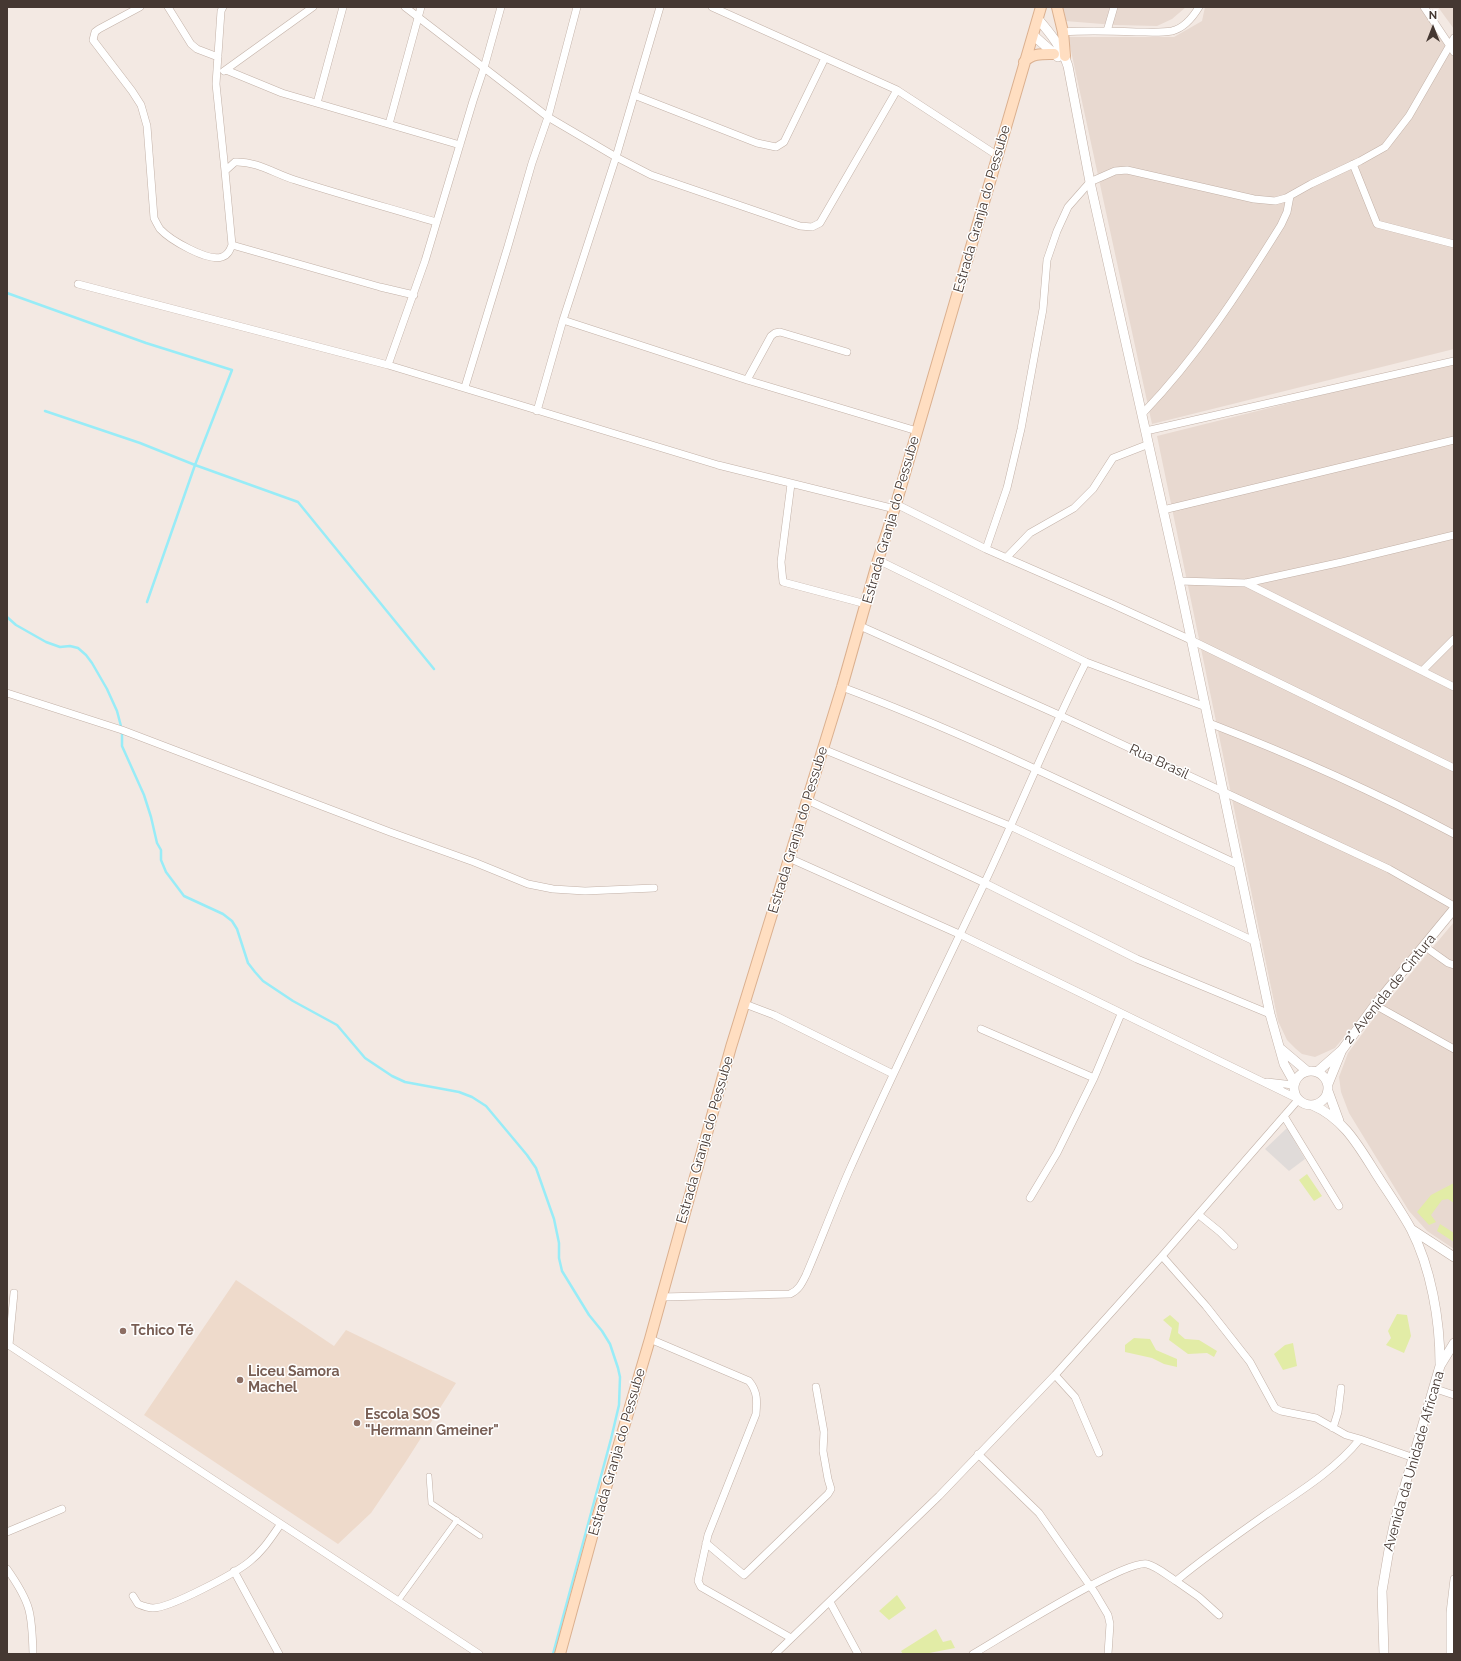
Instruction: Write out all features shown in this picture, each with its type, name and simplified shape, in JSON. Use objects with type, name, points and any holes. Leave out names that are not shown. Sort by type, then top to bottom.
[{"type":"main road","name":"Estrada Granja do Pessube","points":[[560,1654],[598,1515],[650,1339],[732,1047],[860,626],[878,560],[895,507],[998,156],[1024,62],[1038,19],[1038,7]]},
{"type":"main road","points":[[1057,7],[1063,32],[1065,56]]},
{"type":"main road","points":[[1024,62],[1029,57],[1037,54],[1054,54]]},
{"type":"street","points":[[140,7],[99,29],[95,32],[93,40],[141,105],[147,126],[154,218],[159,228],[166,235],[204,256],[218,258],[224,257],[229,252],[232,245],[218,102],[217,76],[222,8]]},
{"type":"street","points":[[168,7],[191,44],[202,52],[218,57]]},
{"type":"street","points":[[217,76],[314,7]]},
{"type":"street","points":[[317,103],[343,7]]},
{"type":"street","points":[[405,7],[548,117],[616,157],[651,175],[800,226],[812,227],[820,223],[897,90]]},
{"type":"street","points":[[388,124],[421,7]]},
{"type":"street","points":[[388,365],[425,261],[501,7]]},
{"type":"street","points":[[465,387],[532,163],[548,117],[577,7]]},
{"type":"street","points":[[537,411],[563,320],[616,157],[660,7]]},
{"type":"street","points":[[712,7],[897,90],[998,156]]},
{"type":"street","points":[[1107,31],[1114,7]]},
{"type":"street","points":[[1063,32],[1086,30],[1173,31],[1185,24],[1195,15],[1199,7]]},
{"type":"street","points":[[1424,7],[1452,49]]},
{"type":"street","points":[[775,1654],[939,1496],[1055,1375],[1199,1215],[1297,1099],[1294,1084],[1284,1064],[1270,1014],[1225,793],[1143,413],[1090,182],[1068,66],[1065,56],[1056,40],[1038,19]]},
{"type":"street","points":[[1033,35],[1068,66]]},
{"type":"street","points":[[986,549],[1007,488],[1021,429],[1043,309],[1047,260],[1057,231],[1068,207],[1090,182],[1115,170],[1127,170],[1254,199],[1275,201],[1290,196],[1385,147],[1408,116],[1452,49],[1454,38]]},
{"type":"street","points":[[634,95],[757,143],[776,148],[784,142],[825,58]]},
{"type":"street","points":[[226,70],[267,88],[460,145]]},
{"type":"street","points":[[225,171],[235,162],[251,162],[297,181],[361,202],[436,222]]},
{"type":"street","points":[[1353,164],[1377,224],[1454,244]]},
{"type":"street","points":[[1143,413],[1168,387],[1235,298],[1281,225],[1287,212],[1290,196]]},
{"type":"street","points":[[232,245],[414,295]]},
{"type":"street","points":[[78,284],[388,365],[465,387],[537,411],[718,465],[791,484],[895,507],[1191,640],[1454,768]]},
{"type":"street","points":[[563,320],[747,380],[917,431]]},
{"type":"street","points":[[747,380],[774,333],[780,332],[847,352]]},
{"type":"street","points":[[1146,431],[1454,361]]},
{"type":"street","points":[[1163,510],[1454,440]]},
{"type":"street","points":[[1006,558],[1030,533],[1074,508],[1093,489],[1113,458],[1149,444]]},
{"type":"street","points":[[791,484],[781,562],[783,582],[866,604]]},
{"type":"street","points":[[1179,581],[1246,583],[1454,535]]},
{"type":"street","points":[[878,560],[1086,662],[1206,707]]},
{"type":"street","points":[[1246,583],[1454,686]]},
{"type":"street","name":"Rua Brasil","points":[[860,626],[1059,715],[1389,869],[1454,908]]},
{"type":"street","points":[[1422,671],[1454,639]]},
{"type":"street","points":[[661,1297],[790,1294],[796,1291],[806,1275],[848,1172],[893,1074],[959,934],[985,883],[1059,715],[1086,662]]},
{"type":"street","points":[[842,687],[898,708],[1036,770],[1239,865]]},
{"type":"street","points":[[7,692],[122,730],[383,830],[474,862],[528,884],[553,889],[585,891],[654,888]]},
{"type":"street","points":[[1209,723],[1254,740],[1409,810],[1454,834]]},
{"type":"street","points":[[823,749],[1010,826],[1256,942]]},
{"type":"street","points":[[807,800],[985,883],[1137,959],[1270,1014]]},
{"type":"street","points":[[789,858],[959,934],[1264,1082],[1305,1104],[1312,1105],[1339,1121],[1352,1136],[1411,1229],[1423,1258],[1437,1316],[1440,1338],[1440,1366]]},
{"type":"street","name":"2° Avenida de Cintura","points":[[1342,1050],[1454,908]]},
{"type":"street","points":[[1424,946],[1448,963],[1454,965]]},
{"type":"street","points":[[745,1004],[774,1015],[893,1074]]},
{"type":"street","points":[[1376,1005],[1454,1049]]},
{"type":"street","points":[[1030,1198],[1057,1153],[1094,1078],[1122,1014]]},
{"type":"street","points":[[981,1029],[1094,1078]]},
{"type":"street","points":[[1281,1049],[1307,1071],[1317,1072],[1324,1076],[1339,1121]]},
{"type":"street","points":[[1317,1072],[1342,1050]]},
{"type":"street","points":[[1312,1105],[1324,1099],[1342,1050]]},
{"type":"street","points":[[1294,1084],[1298,1076],[1307,1071]]},
{"type":"street","points":[[1264,1082],[1294,1084]]},
{"type":"street","points":[[1284,1116],[1339,1206]]},
{"type":"street","points":[[1199,1215],[1234,1246]]},
{"type":"street","points":[[1411,1229],[1454,1257]]},
{"type":"street","points":[[1162,1256],[1206,1306],[1250,1362],[1276,1408],[1282,1411],[1316,1418],[1346,1435],[1414,1458]]},
{"type":"street","points":[[14,1293],[8,1345],[479,1654]]},
{"type":"street","points":[[650,1339],[749,1382],[755,1389],[757,1397],[756,1414],[706,1543],[698,1581],[701,1587],[791,1638]]},
{"type":"street","name":"Avenida da Unidade Africana","points":[[1384,1654],[1382,1591],[1390,1544],[1440,1366],[1454,1343]]},
{"type":"street","points":[[1055,1375],[1075,1397],[1099,1453]]},
{"type":"street","points":[[706,1543],[744,1574],[828,1494],[831,1489],[824,1458],[824,1432],[816,1387]]},
{"type":"street","points":[[1333,1428],[1338,1412],[1341,1388]]},
{"type":"street","points":[[1434,1388],[1454,1394]]},
{"type":"street","points":[[1176,1581],[1241,1531],[1320,1478],[1338,1464],[1360,1439]]},
{"type":"street","points":[[978,1454],[1039,1512],[1089,1585],[1108,1615],[1110,1624],[1108,1654]]},
{"type":"street","points":[[429,1476],[431,1502],[480,1536]]},
{"type":"street","points":[[7,1532],[62,1509]]},
{"type":"street","points":[[398,1601],[457,1520]]},
{"type":"street","points":[[133,1596],[138,1604],[153,1608],[164,1606],[200,1590],[248,1563],[258,1554],[280,1524]]},
{"type":"street","points":[[973,1654],[1089,1585],[1138,1564],[1147,1564],[1176,1581],[1199,1596],[1220,1615]]},
{"type":"street","points":[[7,1569],[21,1589],[30,1609],[33,1623],[33,1654]]},
{"type":"street","points":[[234,1571],[279,1654]]},
{"type":"street","points":[[1450,1654],[1450,1613],[1454,1579]]},
{"type":"street","points":[[830,1602],[858,1654]]},
{"type":"shaded area","points":[[1062,7],[1186,7],[1172,19],[1157,26],[1115,25],[1065,21]]},
{"type":"shaded area","points":[[1205,7],[1421,7],[1454,52],[1454,349],[1152,424],[1068,37],[1174,37],[1202,21]]},
{"type":"shaded area","points":[[1438,7],[1454,7],[1454,29]]},
{"type":"shaded area","points":[[1454,362],[1454,903],[1335,1048],[1315,1057],[1302,1054],[1296,1049],[1287,1040],[1278,1021],[1157,436]]},
{"type":"shaded area","points":[[1454,922],[1454,1249],[1427,1231],[1409,1211],[1349,1113],[1341,1092],[1339,1077],[1348,1053],[1377,1014]]},
{"type":"shaded area","points":[[1287,1128],[1305,1159],[1289,1171],[1265,1149]]},
{"type":"shaded area","points":[[236,1280],[334,1346],[346,1330],[456,1383],[371,1513],[338,1544],[144,1415]]},
{"type":"green space","points":[[1307,1174],[1322,1196],[1314,1201],[1299,1180]]},
{"type":"green space","points":[[1454,1183],[1454,1203],[1448,1199],[1442,1200],[1431,1215],[1436,1222],[1429,1225],[1417,1212],[1431,1195]]},
{"type":"green space","points":[[1440,1224],[1454,1233],[1454,1242],[1437,1231]]},
{"type":"green space","points":[[1397,1314],[1407,1315],[1411,1336],[1404,1353],[1386,1345],[1391,1338],[1388,1331]]},
{"type":"green space","points":[[1170,1315],[1179,1323],[1178,1333],[1185,1339],[1199,1340],[1217,1351],[1214,1357],[1207,1353],[1188,1354],[1169,1340],[1172,1328],[1163,1320]]},
{"type":"green space","points":[[1134,1338],[1150,1339],[1156,1350],[1177,1359],[1177,1367],[1164,1364],[1152,1358],[1125,1352],[1125,1345]]},
{"type":"green space","points":[[1293,1343],[1297,1366],[1283,1370],[1274,1354],[1285,1345]]},
{"type":"green space","points":[[897,1595],[906,1608],[889,1620],[879,1611]]},
{"type":"green space","points":[[936,1629],[943,1642],[951,1640],[955,1648],[924,1654],[903,1654],[901,1651]]},
{"type":"waterway","points":[[7,293],[146,343],[232,370],[195,465],[147,602]]},
{"type":"waterway","points":[[45,411],[140,443],[195,465],[298,502],[434,669]]},
{"type":"waterway","points":[[7,617],[16,625],[46,642],[60,647],[70,646],[78,648],[92,663],[107,689],[117,711],[122,730],[122,746],[144,795],[157,843],[161,850],[161,860],[166,872],[184,896],[223,914],[232,921],[237,929],[248,963],[263,981],[293,1001],[337,1025],[365,1058],[392,1076],[405,1082],[459,1092],[472,1097],[486,1106],[536,1168],[554,1219],[559,1243],[559,1258],[562,1271],[589,1315],[610,1344],[620,1377],[619,1405],[611,1439],[553,1654]]},
{"type":"place","name":"Tchico Té","points":[[123,1331]]},
{"type":"place","name":"Liceu Samora Machel","points":[[240,1380]]},
{"type":"place","name":"Escola SOS \"Hermann Gmeiner\"","points":[[357,1423]]}]
